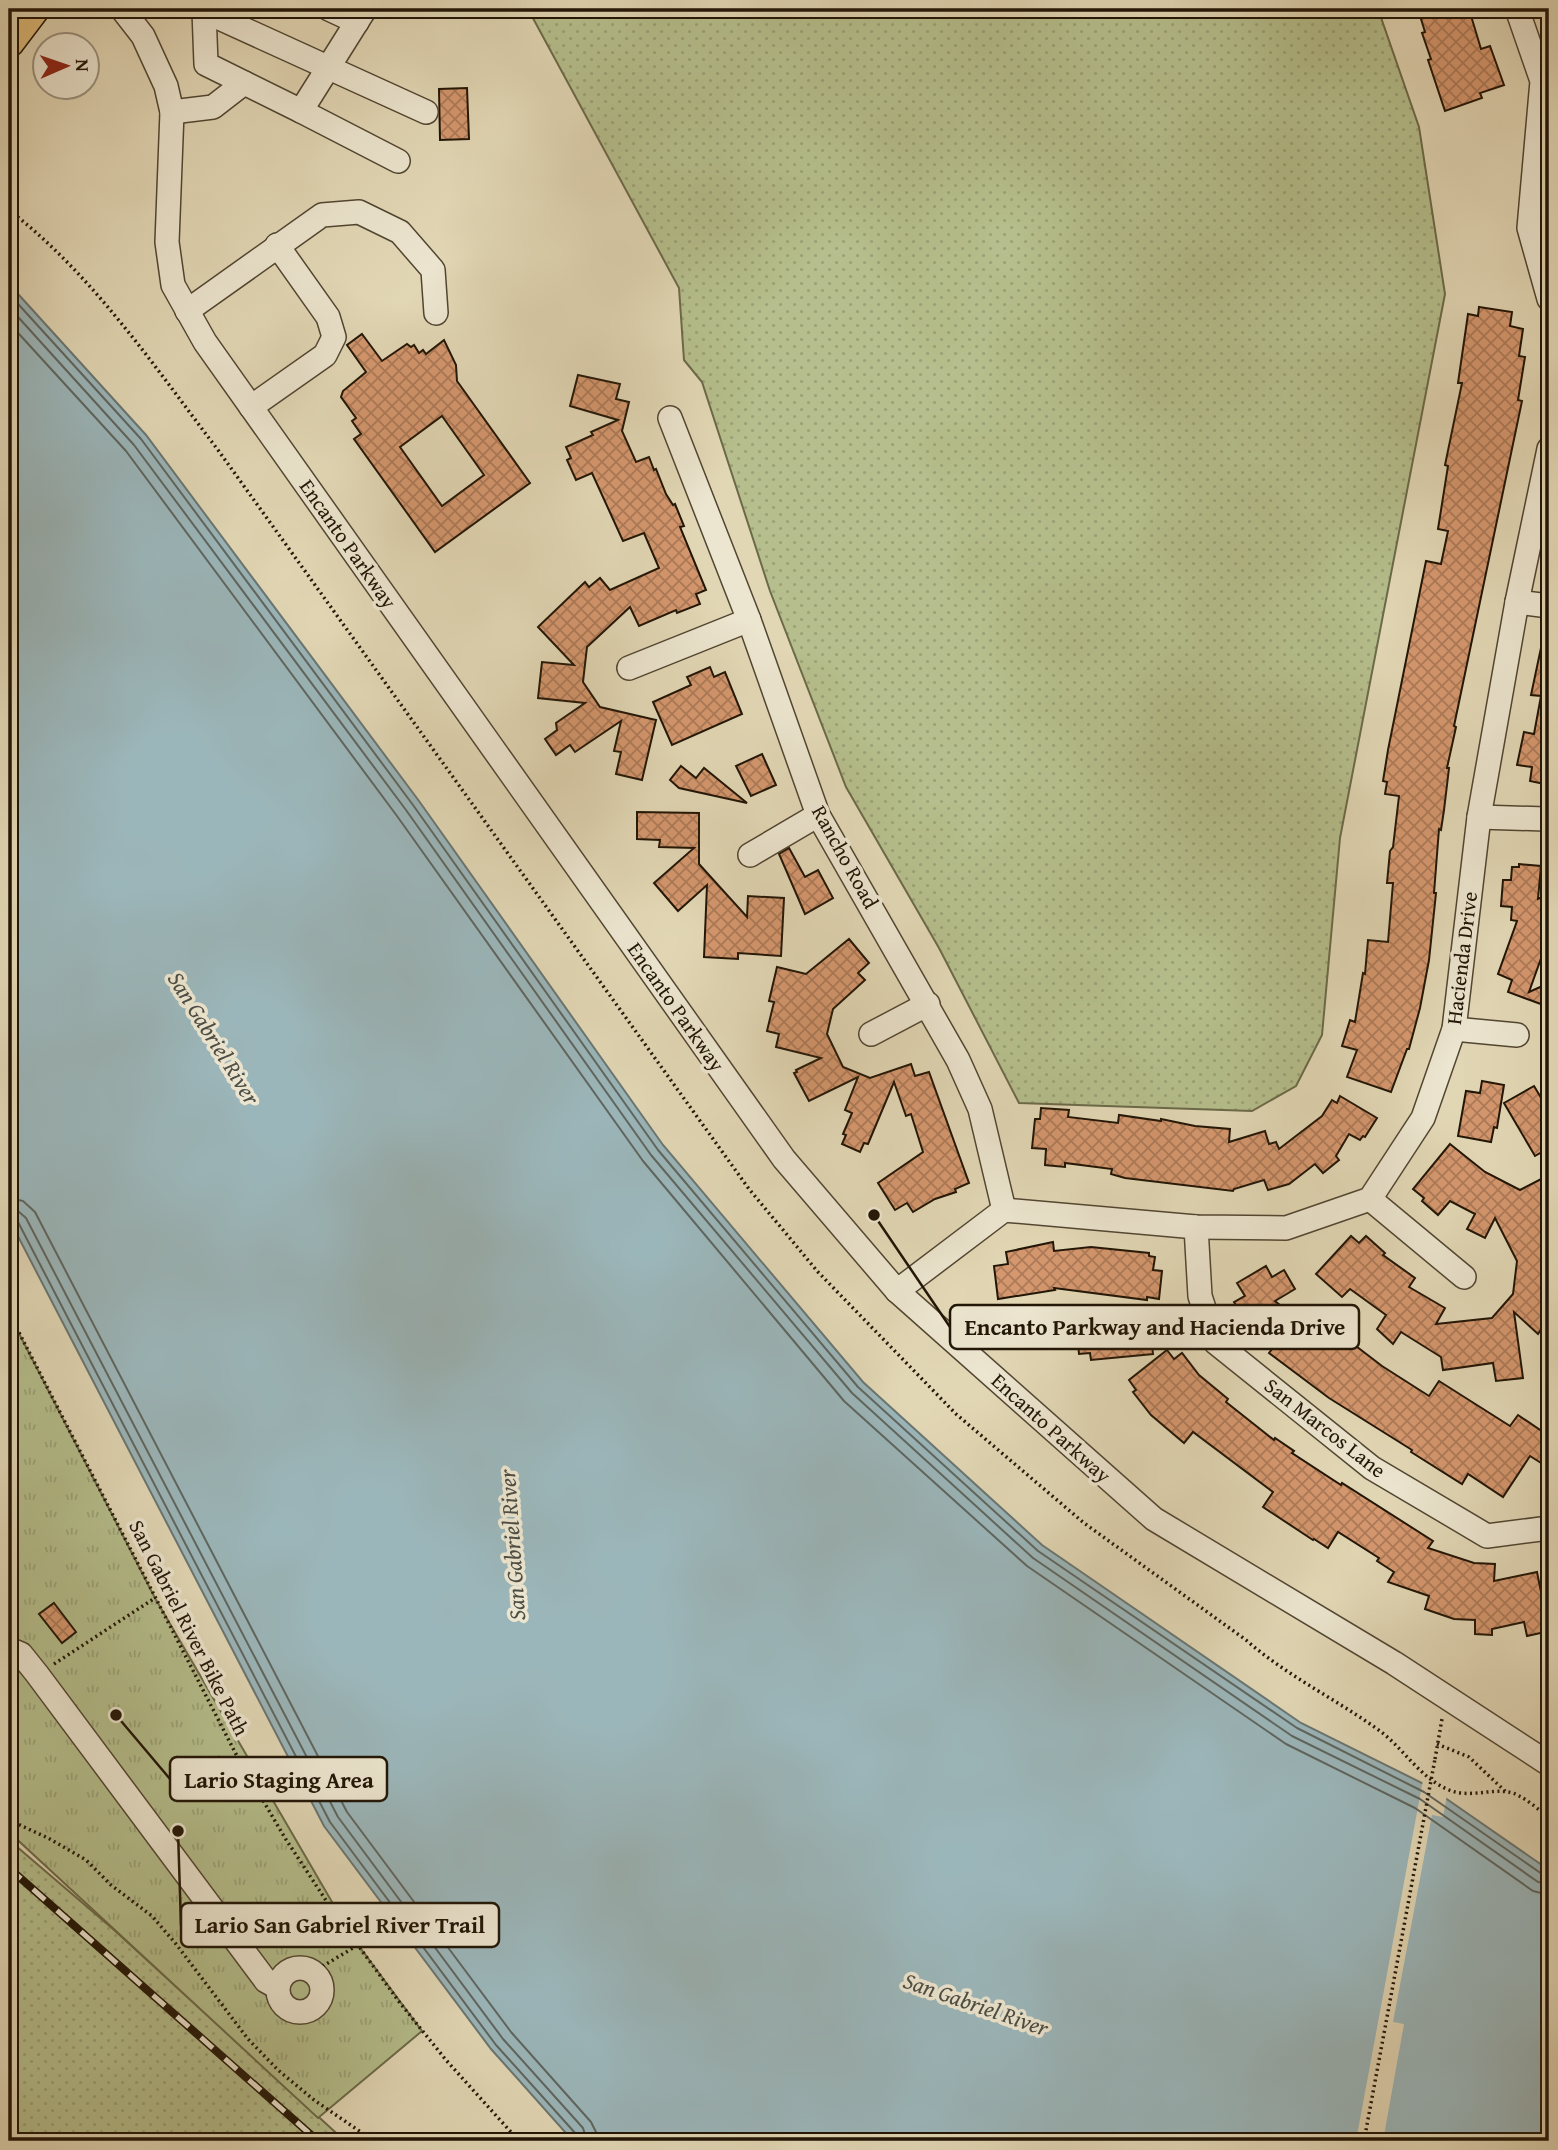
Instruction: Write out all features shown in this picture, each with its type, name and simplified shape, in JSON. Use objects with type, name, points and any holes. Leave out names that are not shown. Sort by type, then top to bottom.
[{"type":"main road","points":[[9,40],[34,9]]},
{"type":"street","name":"Encanto Parkway","points":[[122,9],[143,36],[166,86],[172,112],[167,242],[173,285],[187,311],[205,342],[784,1159],[897,1291],[1154,1519],[1394,1663],[1549,1764]]},
{"type":"street","points":[[301,111],[361,15],[329,9]]},
{"type":"street","points":[[1517,9],[1542,81],[1529,228],[1549,299]]},
{"type":"street","points":[[398,161],[206,64],[202,10],[426,111]]},
{"type":"street","points":[[172,112],[212,107],[244,83]]},
{"type":"street","points":[[187,311],[321,215],[359,212],[400,232],[433,270],[436,313]]},
{"type":"street","points":[[251,407],[326,355],[334,337],[328,317],[277,245]]},
{"type":"street","name":"Rancho Road","points":[[670,418],[749,620],[818,815],[958,1060],[980,1110],[1004,1210]]},
{"type":"street","name":"Hacienda Drive","points":[[1370,1199],[1423,1118],[1454,1030],[1479,817],[1517,602],[1549,449]]},
{"type":"street","points":[[1517,602],[1549,606]]},
{"type":"street","points":[[629,668],[749,620]]},
{"type":"street","points":[[750,855],[818,815]]},
{"type":"street","points":[[1479,817],[1545,818]]},
{"type":"street","points":[[872,1034],[928,1004]]},
{"type":"street","points":[[1454,1030],[1517,1035]]},
{"type":"street","points":[[897,1291],[1004,1210],[1196,1227],[1286,1228],[1370,1199],[1464,1278]]},
{"type":"street","name":"San Marcos Lane","points":[[1196,1227],[1200,1296],[1216,1342],[1372,1468],[1487,1536],[1549,1528]]},
{"type":"street","points":[[9,1649],[21,1654],[37,1674],[265,1981],[277,1987]]},
{"type":"street","points":[[306,1968],[313,1972],[319,1978],[322,1993],[315,2007],[301,2013],[286,2008],[277,1995],[277,1987],[284,1973],[291,1969],[306,1968]]},
{"type":"path","name":"San Gabriel River Bike Path","points":[[9,1313],[237,1758],[285,1838],[358,1945],[438,2050],[519,2141]]},
{"type":"path","points":[[37,1674],[155,1598]]},
{"type":"path","points":[[1364,2141],[1437,1744],[1469,1757],[1506,1792]]},
{"type":"path","points":[[9,1820],[86,1860],[111,1885],[152,1916],[248,2039],[278,2070],[314,2100],[374,2141]]},
{"type":"path","points":[[313,1972],[358,1945]]},
{"type":"green space","points":[[528,9],[1378,9],[1419,127],[1445,294],[1340,838],[1322,1035],[1296,1086],[1252,1111],[1019,1103],[939,948],[846,787],[770,591],[702,382],[684,360],[679,288]]},
{"type":"green space","points":[[9,1314],[155,1598],[353,1938],[422,2031],[318,2118],[9,1832]]},
{"type":"green space","points":[[9,1840],[113,1929],[345,2141],[9,2141]]},
{"type":"water","name":"San Gabriel River","points":[[9,284],[146,435],[419,801],[663,1145],[863,1382],[1042,1545],[1301,1723],[1428,1786],[1549,1870],[1549,2141],[573,2141],[491,2049],[324,1826],[9,1219]]},
{"type":"pier","points":[[1423,1780],[1447,1795],[1443,1817],[1432,1815],[1393,2022],[1404,2024],[1383,2141],[1356,2141]]},
{"type":"building","points":[[1418,9],[1469,9],[1481,49],[1490,46],[1504,85],[1480,93],[1482,98],[1445,111],[1428,60],[1431,59],[1422,33],[1425,32]]},
{"type":"building","points":[[467,88],[469,139],[440,140],[439,89]]},
{"type":"building","points":[[1479,307],[1512,312],[1510,326],[1523,329],[1519,356],[1525,357],[1518,400],[1522,401],[1454,726],[1456,727],[1447,768],[1441,830],[1439,829],[1429,960],[1420,1008],[1409,1049],[1391,1092],[1347,1077],[1357,1050],[1342,1046],[1350,1020],[1355,1022],[1363,973],[1365,974],[1368,940],[1388,942],[1393,883],[1387,883],[1399,796],[1385,794],[1387,782],[1383,781],[1426,561],[1441,564],[1448,531],[1438,529],[1448,466],[1445,465],[1462,383],[1458,383],[1468,314],[1478,316]]},
{"type":"building","points":[[362,334],[382,361],[407,344],[411,347],[414,345],[419,353],[423,350],[426,354],[444,340],[456,365],[457,381],[530,483],[435,552],[354,439],[361,434],[352,421],[356,418],[341,397],[343,391],[366,372],[347,345]],"holes":[[[442,416],[484,475],[442,506],[400,447]]]},
{"type":"building","points":[[578,375],[620,384],[616,399],[629,402],[622,431],[636,462],[649,457],[666,494],[673,505],[675,504],[684,526],[680,527],[706,590],[696,594],[700,604],[677,613],[676,610],[639,626],[630,607],[587,647],[583,682],[600,707],[656,720],[642,780],[616,774],[621,752],[614,751],[621,721],[575,752],[570,745],[556,755],[545,739],[557,730],[556,723],[585,703],[538,698],[542,662],[574,665],[538,627],[585,582],[589,587],[600,578],[610,590],[659,568],[644,533],[623,541],[592,473],[576,480],[567,460],[571,458],[566,447],[618,420],[570,406]]},
{"type":"building","points":[[1542,643],[1549,644],[1549,785],[1530,781],[1532,767],[1517,765],[1524,732],[1534,734],[1541,696],[1531,695]]},
{"type":"building","points":[[710,667],[714,677],[725,672],[742,714],[672,745],[653,702],[691,685],[687,677]]},
{"type":"building","points":[[762,754],[776,785],[751,796],[736,766]]},
{"type":"building","points":[[681,766],[696,778],[704,768],[747,803],[679,788],[670,780]]},
{"type":"building","points":[[637,812],[699,813],[699,864],[747,917],[748,896],[784,898],[781,956],[738,953],[738,959],[704,957],[707,885],[678,911],[654,883],[694,848],[659,847],[660,840],[637,839]]},
{"type":"building","points":[[789,848],[805,877],[818,870],[833,898],[805,914],[779,854]]},
{"type":"building","points":[[1519,864],[1541,866],[1538,899],[1549,894],[1549,936],[1529,992],[1549,983],[1549,1007],[1508,992],[1512,980],[1498,974],[1517,921],[1511,920],[1512,907],[1501,906],[1503,880],[1511,880],[1512,867],[1519,867]]},
{"type":"building","points":[[849,939],[869,963],[858,973],[865,980],[833,1009],[827,1034],[843,1067],[870,1078],[911,1064],[915,1076],[929,1072],[969,1183],[913,1212],[907,1203],[895,1210],[878,1183],[923,1152],[911,1114],[906,1116],[894,1082],[868,1144],[864,1143],[860,1152],[842,1144],[846,1135],[843,1134],[852,1113],[845,1110],[858,1077],[809,1101],[794,1073],[821,1058],[776,1047],[779,1034],[767,1031],[774,1002],[769,1001],[777,967],[806,974]]},
{"type":"building","points":[[1482,1081],[1504,1085],[1497,1128],[1494,1127],[1491,1142],[1458,1136],[1466,1091],[1480,1093]]},
{"type":"building","points":[[1534,1086],[1549,1111],[1549,1148],[1535,1156],[1504,1103]]},
{"type":"building","points":[[1340,1096],[1377,1118],[1365,1137],[1360,1140],[1349,1134],[1336,1156],[1339,1160],[1323,1173],[1315,1164],[1289,1184],[1268,1190],[1264,1180],[1233,1191],[1125,1178],[1111,1174],[1112,1169],[1065,1163],[1065,1167],[1045,1165],[1046,1149],[1032,1148],[1035,1119],[1040,1119],[1041,1108],[1069,1110],[1068,1117],[1118,1123],[1119,1115],[1230,1129],[1229,1142],[1265,1131],[1269,1144],[1276,1142],[1279,1149],[1322,1116],[1332,1100],[1337,1103]]},
{"type":"building","points":[[1450,1144],[1485,1172],[1520,1190],[1549,1175],[1549,1339],[1540,1331],[1538,1334],[1514,1312],[1523,1378],[1496,1381],[1493,1363],[1443,1370],[1441,1357],[1401,1332],[1393,1344],[1377,1329],[1386,1315],[1350,1289],[1342,1297],[1316,1274],[1351,1236],[1359,1243],[1366,1236],[1385,1253],[1383,1255],[1415,1278],[1409,1287],[1445,1308],[1436,1324],[1492,1318],[1513,1294],[1517,1261],[1495,1218],[1485,1238],[1467,1229],[1475,1214],[1450,1201],[1438,1215],[1413,1189]]},
{"type":"building","points":[[1053,1242],[1054,1251],[1091,1247],[1149,1253],[1149,1256],[1155,1257],[1153,1270],[1162,1271],[1159,1299],[1147,1297],[1147,1300],[1054,1288],[1055,1290],[998,1299],[994,1266],[1008,1264],[1006,1252]]},
{"type":"building","points":[[1266,1266],[1272,1277],[1284,1270],[1295,1289],[1275,1301],[1318,1336],[1327,1324],[1382,1366],[1429,1396],[1439,1381],[1510,1426],[1518,1415],[1549,1436],[1549,1468],[1530,1456],[1503,1497],[1468,1474],[1462,1484],[1329,1398],[1269,1353],[1276,1344],[1246,1321],[1234,1302],[1245,1296],[1237,1283]]},
{"type":"building","points":[[1149,1318],[1153,1354],[1091,1360],[1090,1353],[1079,1354],[1076,1325]]},
{"type":"building","points":[[1167,1350],[1174,1359],[1182,1353],[1199,1375],[1228,1399],[1226,1402],[1274,1440],[1275,1438],[1294,1451],[1292,1453],[1433,1541],[1428,1548],[1474,1563],[1495,1564],[1494,1581],[1537,1572],[1546,1617],[1542,1618],[1545,1632],[1527,1636],[1524,1622],[1492,1629],[1492,1635],[1475,1634],[1475,1620],[1454,1619],[1425,1609],[1429,1596],[1388,1582],[1394,1572],[1377,1561],[1379,1558],[1338,1532],[1328,1548],[1263,1507],[1273,1492],[1193,1432],[1184,1443],[1151,1415],[1133,1392],[1136,1390],[1129,1380]]},
{"type":"building","points":[[54,1603],[76,1632],[62,1643],[39,1614]]},
{"type":"railway","points":[[9,1868],[318,2141]]},
{"type":"place","name":"Encanto Parkway and Hacienda Drive","points":[[874,1215]]},
{"type":"place","name":"Lario Staging Area","points":[[116,1715]]},
{"type":"place","name":"Lario San Gabriel River Trail","points":[[178,1831]]}]
